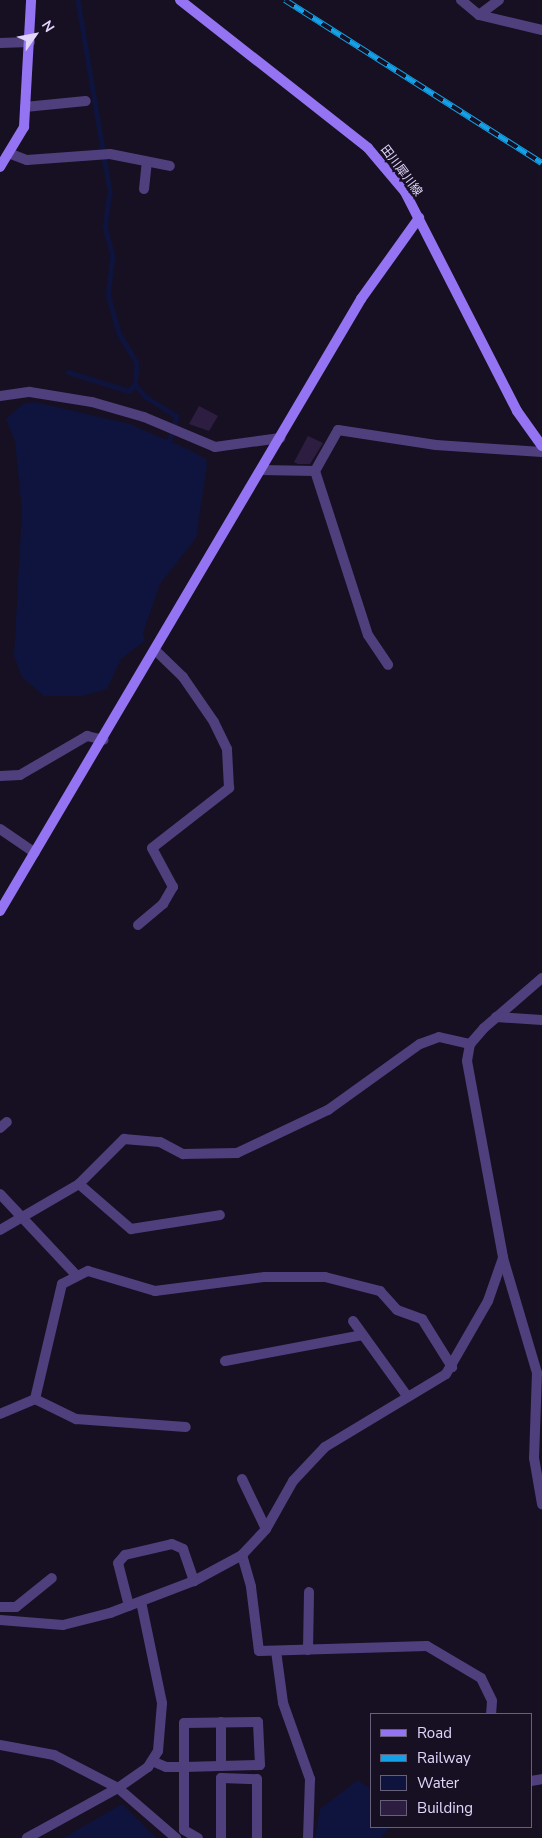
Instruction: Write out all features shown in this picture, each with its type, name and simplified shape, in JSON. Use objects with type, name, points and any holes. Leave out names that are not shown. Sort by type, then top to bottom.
[{"type":"street","points":[[0,167],[11,154],[24,127],[31,0]]},
{"type":"street","name":"田川犀川線","points":[[180,0],[368,148],[405,192],[517,411],[542,446]]},
{"type":"street","points":[[461,0],[479,15],[542,30]]},
{"type":"street","points":[[479,15],[499,0]]},
{"type":"street","points":[[0,43],[30,42]]},
{"type":"street","points":[[25,107],[86,101]]},
{"type":"street","points":[[11,154],[27,160],[110,154],[170,166]]},
{"type":"street","points":[[144,189],[147,162]]},
{"type":"street","points":[[0,911],[157,652],[361,299],[419,218]]},
{"type":"street","points":[[0,396],[30,392],[64,395],[144,417],[174,432],[215,447],[280,438]]},
{"type":"street","points":[[388,664],[368,635],[315,471],[338,430],[436,445],[542,452]]},
{"type":"street","points":[[261,470],[315,471]]},
{"type":"street","points":[[138,925],[163,904],[173,887],[152,848],[229,788],[227,749],[214,722],[183,676],[157,652]]},
{"type":"street","points":[[0,776],[20,775],[87,736],[104,740]]},
{"type":"street","points":[[0,829],[35,853]]},
{"type":"street","points":[[542,978],[496,1017],[470,1044],[467,1061],[503,1258],[537,1372],[534,1458],[542,1504]]},
{"type":"street","points":[[496,1017],[542,1020]]},
{"type":"street","points":[[0,1230],[22,1219],[79,1184],[124,1139],[160,1142],[183,1154],[237,1153],[328,1110],[420,1044],[439,1037],[470,1044]]},
{"type":"street","points":[[79,1184],[131,1229],[220,1215]]},
{"type":"street","points":[[0,1194],[75,1274]]},
{"type":"street","points":[[0,1620],[64,1624],[141,1602],[194,1581],[242,1556],[266,1529],[293,1481],[326,1447],[452,1366],[488,1301],[503,1258]]},
{"type":"street","points":[[35,1399],[62,1284],[75,1274],[88,1271],[155,1291],[265,1277],[325,1277],[380,1291],[397,1310],[422,1319],[452,1366]]},
{"type":"street","points":[[353,1320],[407,1396]]},
{"type":"street","points":[[225,1361],[363,1335]]},
{"type":"street","points":[[0,1414],[35,1399],[76,1419],[186,1427]]},
{"type":"street","points":[[242,1480],[266,1529]]},
{"type":"street","points":[[129,1606],[118,1563],[125,1555],[172,1544],[182,1549],[194,1581]]},
{"type":"street","points":[[242,1556],[251,1587],[259,1652],[427,1646],[481,1678],[492,1701],[491,1713]]},
{"type":"street","points":[[0,1607],[16,1607],[52,1578]]},
{"type":"street","points":[[308,1650],[309,1592]]},
{"type":"street","points":[[27,1838],[118,1788],[152,1761],[163,1728],[162,1703],[141,1602]]},
{"type":"street","points":[[276,1651],[283,1703],[310,1779],[308,1838]]},
{"type":"street","points":[[220,1766],[221,1722]]},
{"type":"street","points":[[152,1761],[166,1768],[184,1767],[220,1766],[260,1764],[258,1722],[184,1723],[184,1767],[184,1830],[198,1838]]},
{"type":"street","points":[[0,1745],[54,1755],[118,1788],[176,1838]]},
{"type":"street","points":[[222,1838],[221,1778],[257,1779],[257,1838]]},
{"type":"water","points":[[35,402],[130,424],[192,451],[206,459],[207,465],[196,538],[160,584],[143,633],[145,641],[121,659],[107,689],[82,696],[44,696],[22,677],[14,656],[22,510],[15,441],[6,419],[23,404]]},
{"type":"water","points":[[358,1780],[370,1789],[370,1828],[389,1828],[380,1838],[315,1838],[320,1809]]},
{"type":"water","points":[[122,1804],[156,1838],[62,1838],[65,1837]]},
{"type":"building","points":[[199,406],[218,416],[209,431],[189,424]]},
{"type":"building","points":[[308,436],[323,443],[310,464],[298,464],[294,462]]},
{"type":"waterway","points":[[78,0],[110,192],[105,226],[113,256],[108,294],[119,333],[137,363],[135,384],[146,397],[177,416],[170,440]]},
{"type":"waterway","points":[[68,372],[129,391],[135,384]]},
{"type":"railway","points":[[285,0],[542,163]]}]
